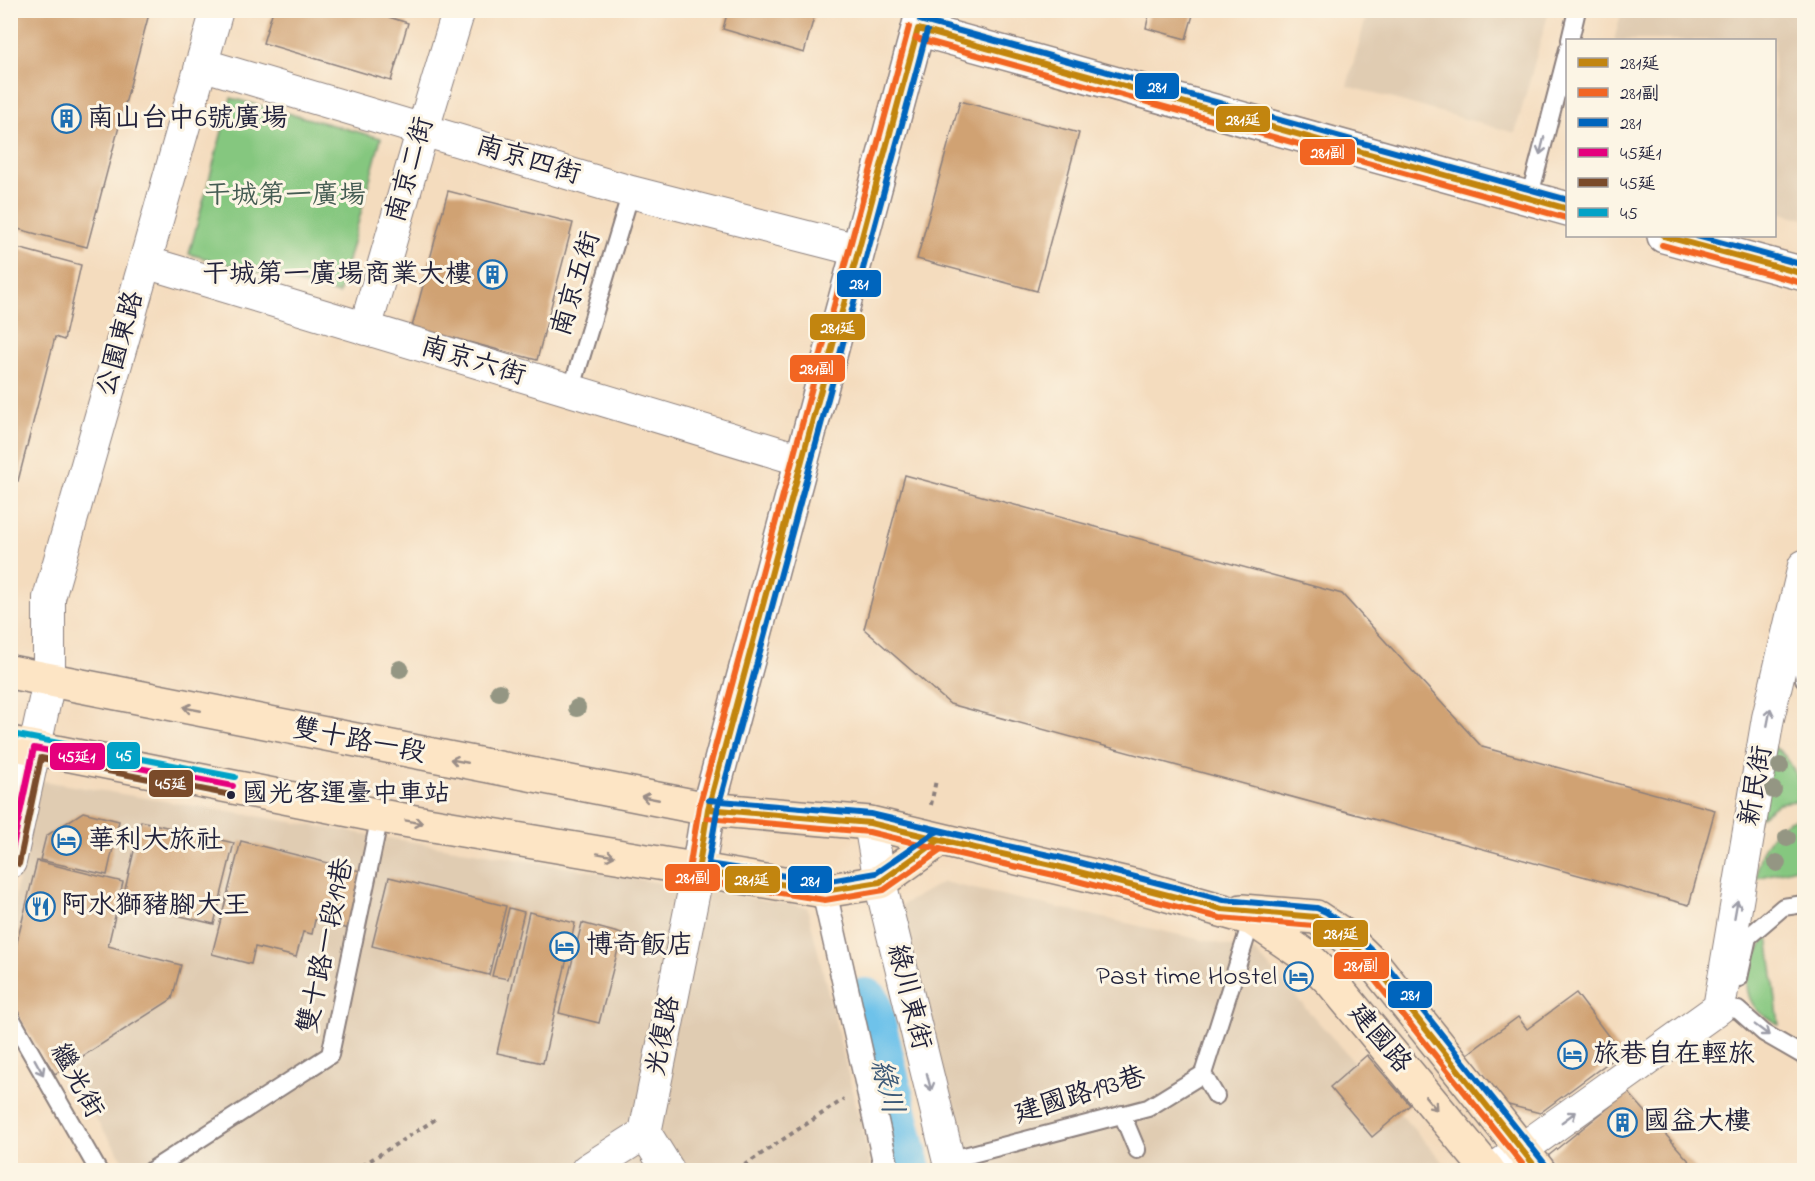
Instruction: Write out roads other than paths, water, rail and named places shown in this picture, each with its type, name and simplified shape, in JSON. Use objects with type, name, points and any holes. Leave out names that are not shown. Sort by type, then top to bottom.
[{"type":"main road","name":"雙十路一段","points":[[10,672],[708,809]]},
{"type":"main road","points":[[22,746],[380,816],[824,891],[880,882],[939,840]]},
{"type":"main road","name":"建國路","points":[[708,809],[870,823],[1056,866],[1237,914],[1316,917],[1342,934],[1377,968],[1530,1161]]},
{"type":"main road","name":"建國路","points":[[1237,914],[1306,956],[1331,981],[1488,1170]]},
{"type":"street","name":"公園東路","points":[[10,862],[22,746],[49,681],[49,598],[217,10]]},
{"type":"street","name":"南京二街","points":[[365,329],[459,10]]},
{"type":"street","points":[[698,871],[708,809],[920,20],[1566,208]]},
{"type":"street","name":"南京四街","points":[[201,64],[631,192],[858,250]]},
{"type":"street","points":[[1668,237],[1804,274]]},
{"type":"street","name":"南京六街","points":[[145,262],[802,460]]},
{"type":"street","name":"新民街","points":[[1719,1008],[1768,718],[1804,566]]},
{"type":"street","name":"綠川東街","points":[[870,823],[880,882],[950,1165]]},
{"type":"street","name":"光復路","points":[[645,1133],[698,871]]},
{"type":"street","points":[[824,891],[887,1170]]},
{"type":"street","points":[[1306,956],[1316,917]]},
{"type":"street","points":[[1493,1170],[1530,1161],[1719,1008]]},
{"type":"street","points":[[587,1170],[645,1133],[668,1170]]},
{"type":"lane","points":[[1570,39],[1577,10]]},
{"type":"lane","points":[[1529,199],[1566,57]]},
{"type":"lane","name":"南京五街","points":[[571,391],[631,192]]},
{"type":"lane","points":[[1792,610],[1804,680]]},
{"type":"lane","name":"雙十路一段19巷","points":[[152,1170],[330,1055],[380,816]]},
{"type":"lane","points":[[1719,1008],[1736,988],[1748,937],[1783,907],[1804,904]]},
{"type":"lane","points":[[1216,1096],[1203,1074],[1237,914]]},
{"type":"lane","points":[[1719,1008],[1738,1010],[1764,1033],[1804,1056]]},
{"type":"lane","name":"繼光街","points":[[10,1016],[98,1170]]},
{"type":"lane","name":"建國路193巷","points":[[950,1165],[1148,1108],[1203,1074]]},
{"type":"lane","points":[[1122,1114],[1137,1150]]},
{"type":"waterway","name":"綠川","points":[[865,1004],[905,1170]]},
{"type":"place","name":"南山台中6號廣場","points":[[66,119]]},
{"type":"place","name":"干城第一廣場商業大樓","points":[[493,275]]},
{"type":"place","name":"國光客運臺中車站","points":[[231,795]]},
{"type":"place","name":"華利大旅社","points":[[67,841]]},
{"type":"place","name":"阿水獅豬腳大王","points":[[40,906]]},
{"type":"place","name":"博奇飯店","points":[[565,946]]},
{"type":"place","name":"Past time Hostel","points":[[1298,977]]},
{"type":"place","name":"旅巷自在輕旅","points":[[1572,1055]]},
{"type":"place","name":"國益大樓","points":[[1622,1122]]},
{"type":"park label","name":"干城第一廣場","points":[[285,196]]}]
